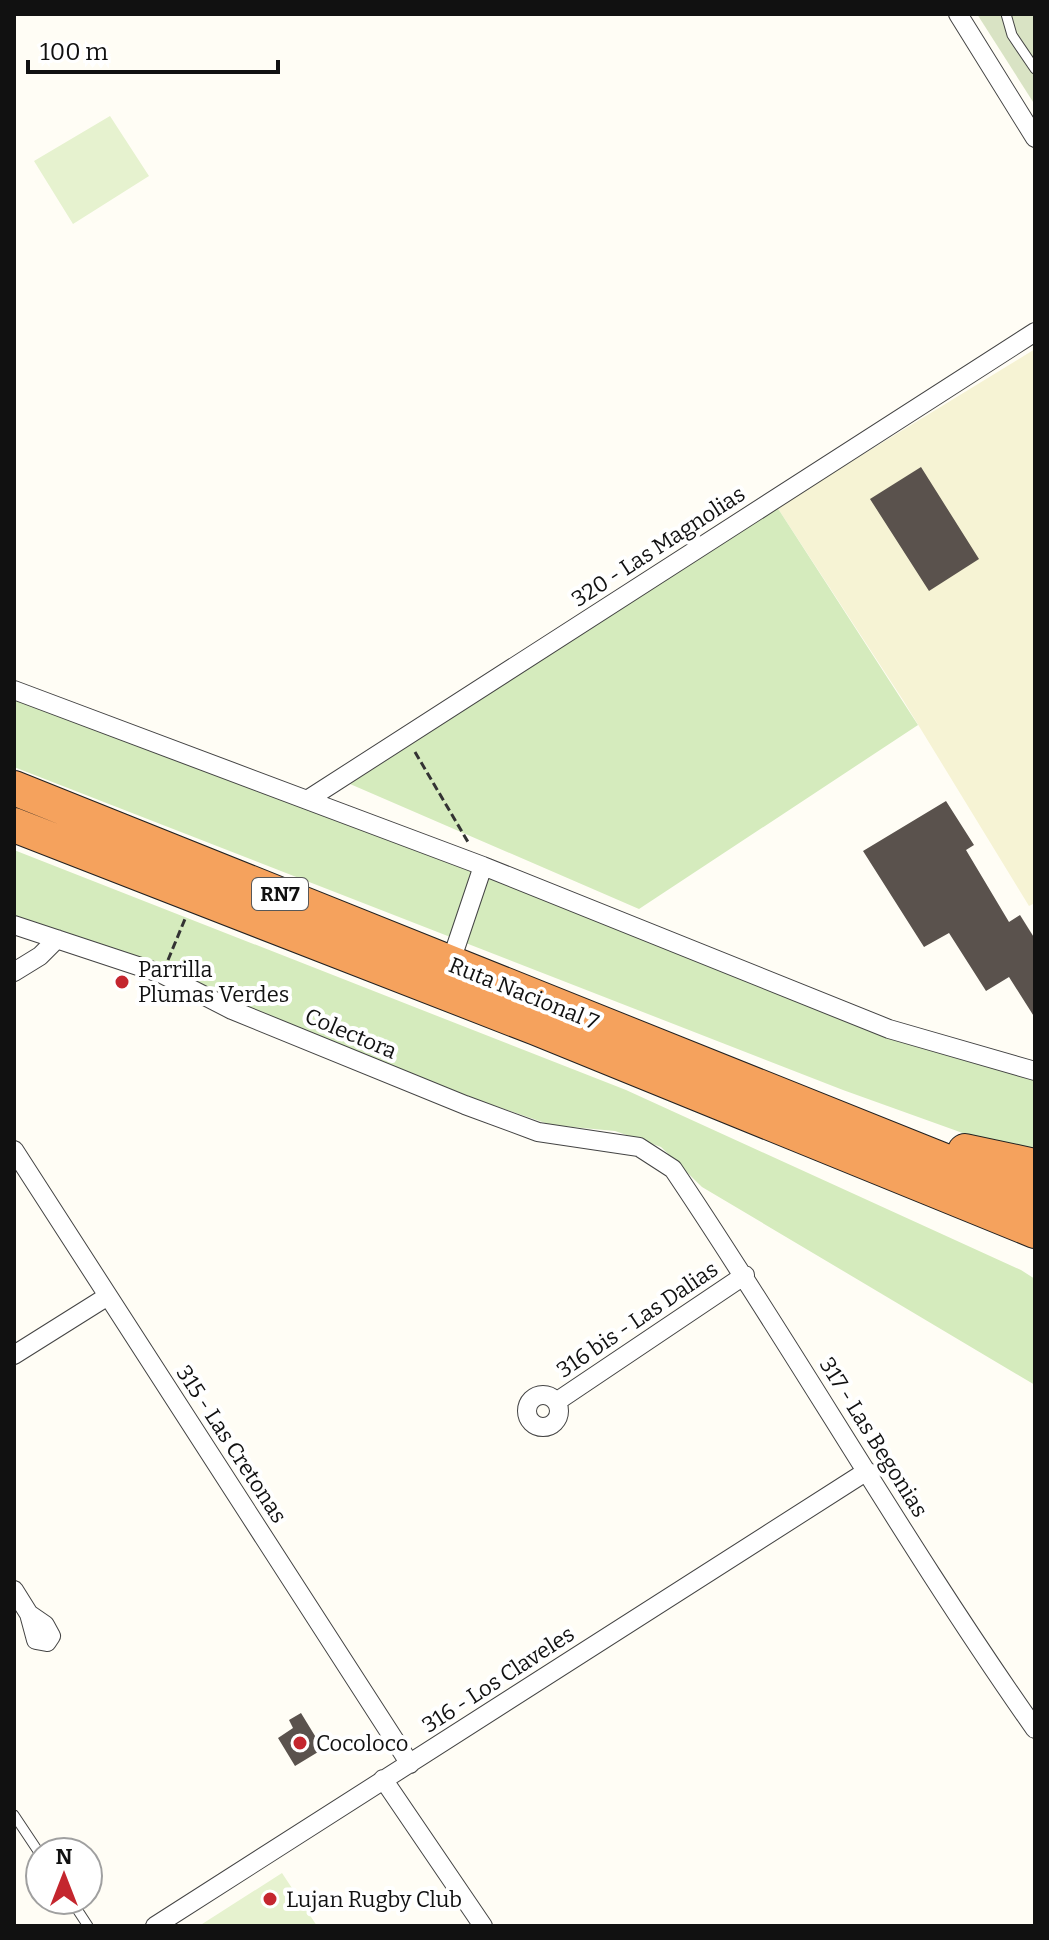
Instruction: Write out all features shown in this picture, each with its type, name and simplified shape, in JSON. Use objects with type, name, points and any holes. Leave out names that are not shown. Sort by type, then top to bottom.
[{"type":"highway","name":"Ruta Nacional 7","points":[[14,788],[1035,1197]]},
{"type":"highway","name":"Ruta Nacional 7","points":[[14,825],[536,1028],[1035,1231]]},
{"type":"highway","points":[[836,1117],[970,1153],[1035,1166]]},
{"type":"highway","points":[[879,1168],[1035,1252]]},
{"type":"street","points":[[958,14],[1035,138]]},
{"type":"street","name":"320 - Las Magnolias","points":[[307,800],[1035,332]]},
{"type":"street","points":[[14,690],[483,866],[889,1029],[1035,1071]]},
{"type":"street","points":[[450,964],[483,866]]},
{"type":"street","name":"Colectora","points":[[14,925],[162,974],[232,1010],[465,1105],[538,1132],[639,1147],[673,1169]]},
{"type":"street","points":[[14,972],[40,956],[57,939]]},
{"type":"street","name":"315 - Las Cretonas","points":[[14,1150],[410,1764]]},
{"type":"street","name":"317 - Las Begonias","points":[[673,1169],[745,1275],[867,1471],[1035,1729]]},
{"type":"street","name":"316 bis - Las Dalias","points":[[556,1402],[745,1275]]},
{"type":"street","points":[[14,1355],[108,1296]]},
{"type":"street","name":"316 - Los Claveles","points":[[155,1926],[867,1471]]},
{"type":"street","points":[[14,1590],[29,1614]]},
{"type":"street","points":[[383,1779],[483,1926]]},
{"type":"lane","points":[[1006,14],[1012,35],[1035,69]]},
{"type":"lane","points":[[14,1815],[28,1836]]},
{"type":"path","points":[[406,737],[483,866]]},
{"type":"path","points":[[162,974],[195,896]]},
{"type":"shaded area","points":[[1035,349],[1035,903],[1029,906],[903,700],[777,507]]},
{"type":"green space","points":[[977,14],[1035,14],[1035,105]]},
{"type":"green space","points":[[110,116],[149,176],[73,224],[34,161]]},
{"type":"green space","points":[[777,507],[918,725],[639,909],[350,784]]},
{"type":"green space","points":[[14,697],[1035,1080],[1035,1153],[1010,1150],[843,1090],[14,767]]},
{"type":"green space","points":[[14,850],[626,1090],[1021,1270],[1035,1279],[1035,1385],[702,1187],[661,1147],[615,1131],[551,1125],[443,1088],[14,920]]},
{"type":"green space","name":"Lujan Rugby Club","points":[[282,1873],[317,1926],[199,1926]]},
{"type":"building","points":[[921,467],[979,559],[929,591],[870,499]]},
{"type":"building","points":[[946,801],[974,845],[966,850],[1009,922],[1020,915],[1035,939],[1035,1018],[1009,977],[986,991],[949,933],[924,947],[863,851]]},
{"type":"building","name":"Cocoloco","points":[[301,1713],[323,1749],[295,1766],[278,1738],[293,1728],[289,1720]]},
{"type":"place","name":"Parrilla Plumas Verdes","points":[[122,982]]},
{"type":"place","name":"Cocoloco","points":[[300,1743]]},
{"type":"place","name":"Lujan Rugby Club","points":[[270,1899]]}]
